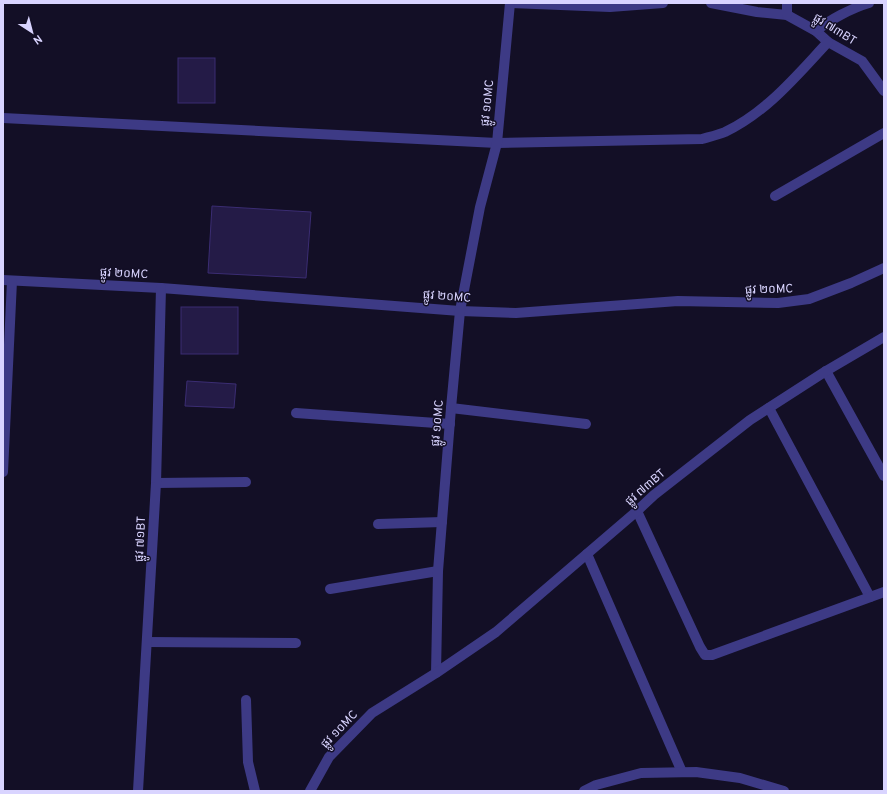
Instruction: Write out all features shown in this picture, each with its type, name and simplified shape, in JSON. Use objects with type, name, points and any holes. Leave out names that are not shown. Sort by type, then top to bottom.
[{"type":"street","points":[[511,3],[610,7],[663,3]]},
{"type":"street","name":"ផ្លូវ ១០MC","points":[[310,791],[329,757],[372,713],[436,673],[438,571],[460,311],[480,207],[496,143],[511,3]]},
{"type":"street","name":"ផ្លូវ ៧៣BT","points":[[711,3],[757,12],[787,15],[816,31],[828,42],[862,61],[884,91]]},
{"type":"street","points":[[787,3],[787,15]]},
{"type":"street","points":[[816,31],[859,6],[869,3]]},
{"type":"street","points":[[3,118],[496,143],[702,139],[724,133],[747,120],[786,87],[828,42]]},
{"type":"street","points":[[775,196],[884,133]]},
{"type":"street","name":"ផ្លូវ ២០MC","points":[[7,281],[161,288],[460,311],[516,313],[678,301],[778,304],[809,300],[851,284],[884,268]]},
{"type":"street","points":[[3,472],[7,281]]},
{"type":"street","name":"ផ្លូវ ៧១BT","points":[[138,791],[156,483],[161,288]]},
{"type":"street","name":"ផ្លូវ ៧៣BT","points":[[436,673],[496,632],[654,495],[750,420],[826,371],[884,337]]},
{"type":"street","points":[[826,371],[884,476]]},
{"type":"street","points":[[451,408],[586,424]]},
{"type":"street","points":[[769,408],[870,597]]},
{"type":"street","points":[[296,413],[450,424]]},
{"type":"street","points":[[156,483],[246,482]]},
{"type":"street","points":[[637,511],[705,655],[712,655],[884,592]]},
{"type":"street","points":[[378,524],[442,522]]},
{"type":"street","points":[[587,554],[682,772]]},
{"type":"street","points":[[330,589],[438,571]]},
{"type":"street","points":[[147,642],[296,643]]},
{"type":"street","points":[[246,700],[248,762],[255,791]]},
{"type":"street","points":[[584,791],[596,785],[641,773],[682,772],[696,772],[740,778],[784,791]]},
{"type":"building","points":[[178,58],[215,58],[215,103],[178,103]]},
{"type":"building","points":[[212,206],[311,212],[306,278],[208,273]]},
{"type":"building","points":[[181,307],[238,307],[238,354],[181,354]]},
{"type":"building","points":[[187,381],[236,384],[234,408],[185,406]]}]
